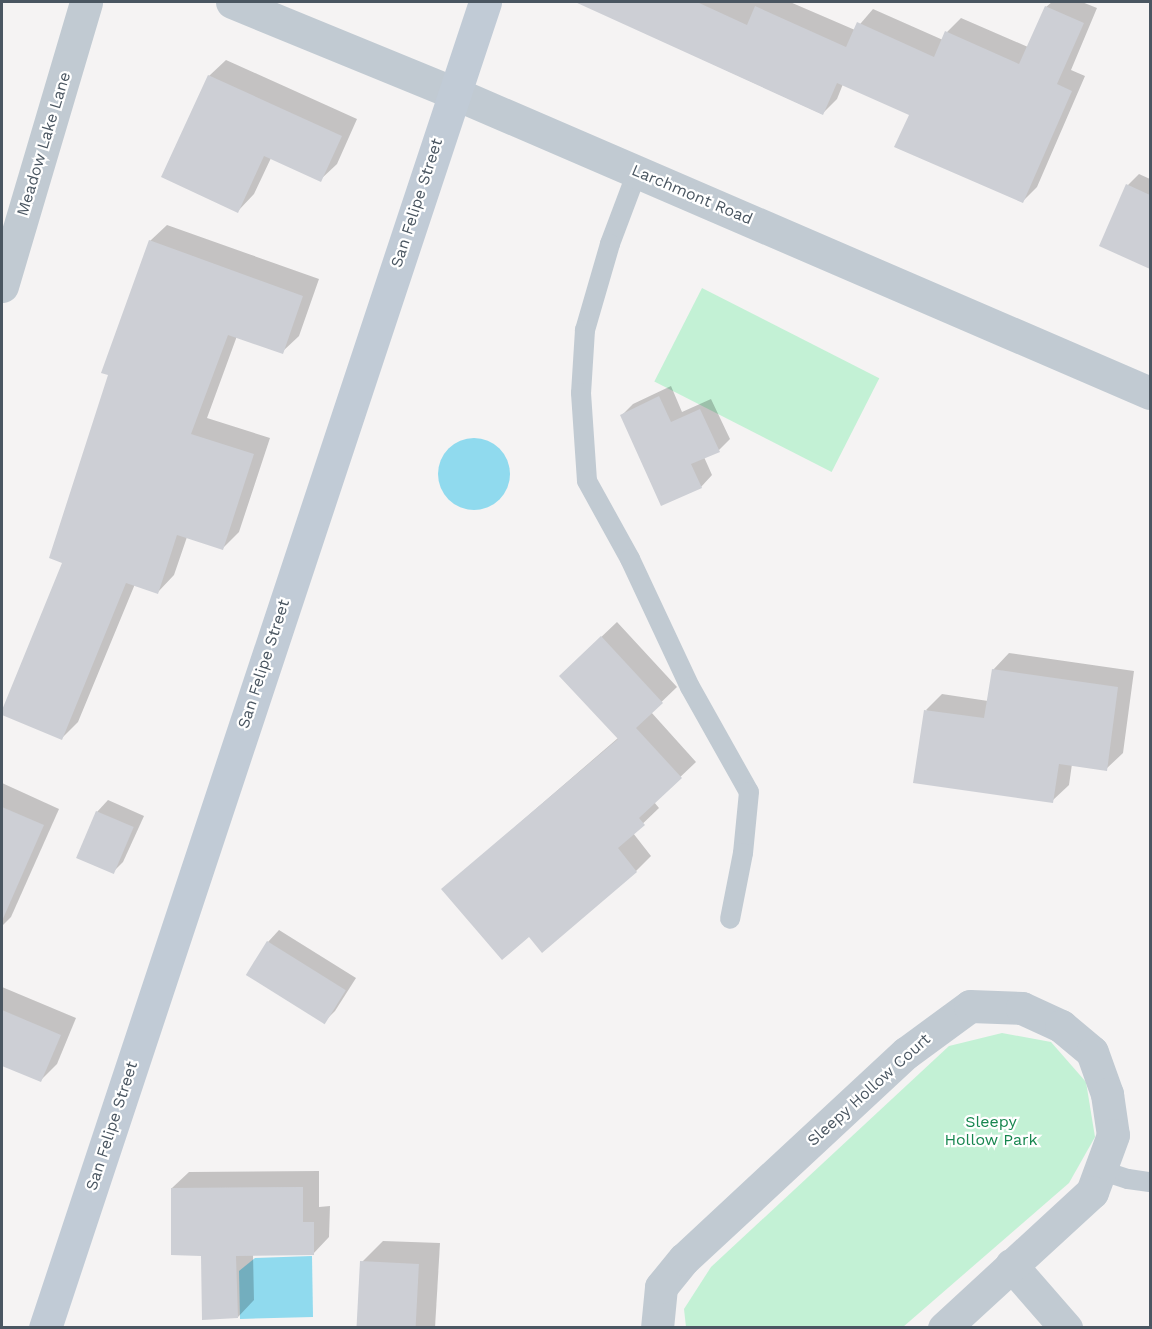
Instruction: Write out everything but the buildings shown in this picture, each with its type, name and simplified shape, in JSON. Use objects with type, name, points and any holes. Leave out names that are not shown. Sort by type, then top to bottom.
[{"type":"main road","name":"San Felipe Street","points":[[45,1328],[485,2]]},
{"type":"street","name":"Meadow Lake Lane","points":[[2,286],[86,2]]},
{"type":"street","name":"Larchmont Road","points":[[232,2],[454,93],[1150,393]]},
{"type":"street","name":"Sleepy Hollow Court","points":[[657,1328],[661,1287],[684,1259],[906,1053],[970,1006],[1022,1008],[1061,1026],[1092,1052],[1107,1094],[1113,1135],[1092,1192],[944,1328]]},
{"type":"street","points":[[1011,1264],[1066,1328]]},
{"type":"lane","points":[[637,172],[610,244],[585,330],[581,393],[587,481],[630,559],[690,687],[749,792],[743,853],[730,919]]},
{"type":"lane","points":[[1100,1170],[1128,1179],[1150,1182]]},
{"type":"green space","points":[[702,288],[879,378],[832,472],[654,382]]},
{"type":"green space","name":"Sleepy Hollow Park","points":[[1002,1033],[1051,1042],[1086,1082],[1095,1137],[1069,1183],[903,1327],[686,1327],[684,1309],[711,1267],[949,1046]]},
{"type":"water","points":[[474,438],[494,444],[504,454],[510,474],[504,494],[494,504],[474,510],[454,504],[444,494],[438,474],[444,454],[454,444]]},
{"type":"water","points":[[312,1256],[313,1317],[240,1319],[239,1271],[255,1258]]}]
